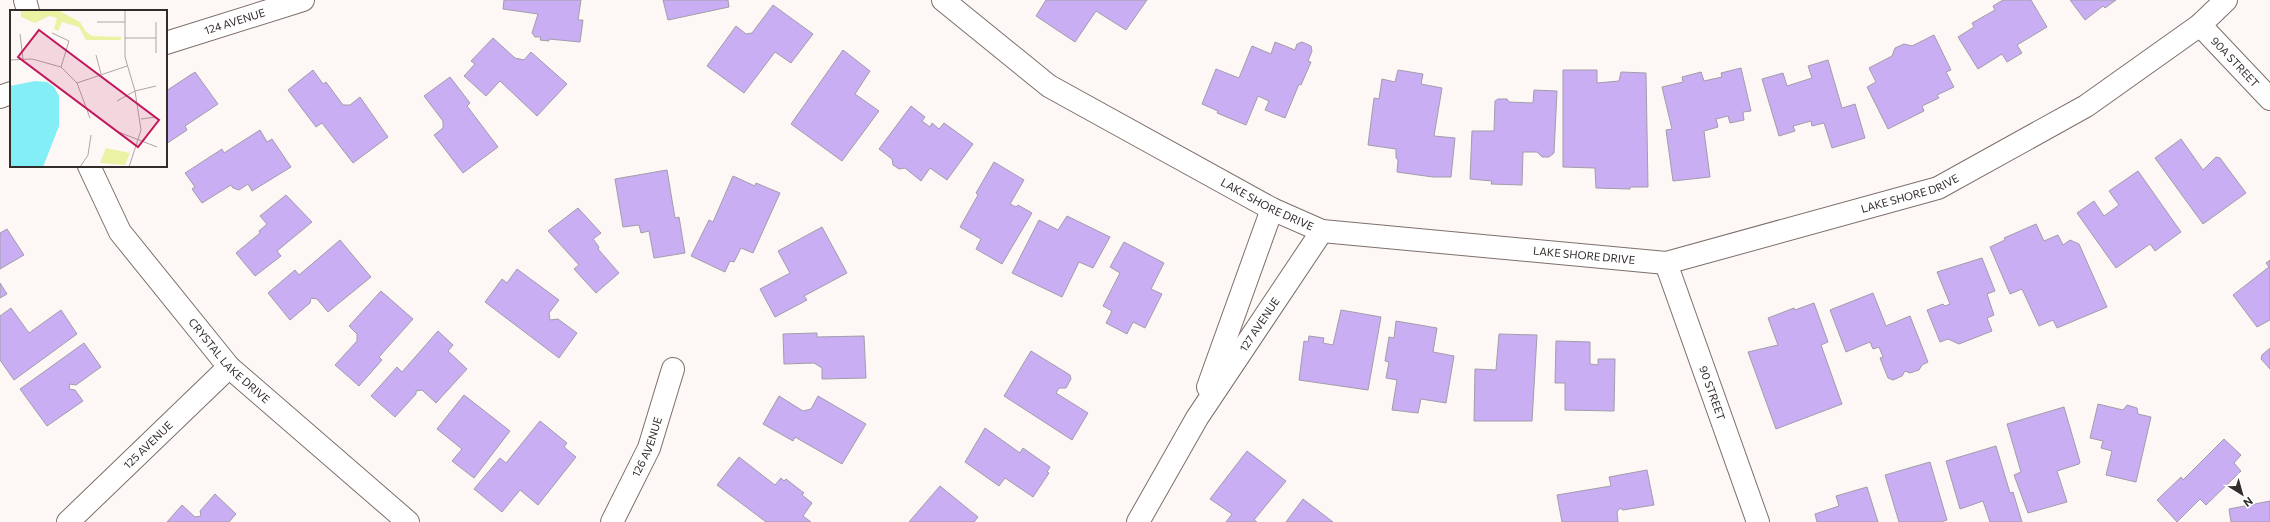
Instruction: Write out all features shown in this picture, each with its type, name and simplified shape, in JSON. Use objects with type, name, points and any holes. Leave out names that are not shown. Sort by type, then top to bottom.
[{"type":"street","points":[[25,0],[28,10]]},
{"type":"street","name":"124 AVENUE","points":[[167,43],[303,0]]},
{"type":"street","name":"LAKE SHORE DRIVE","points":[[943,0],[1049,86],[1272,209],[1322,231],[1666,263],[1938,188],[2086,106],[2200,25],[2226,0]]},
{"type":"street","name":"90A STREET","points":[[2200,25],[2270,100]]},
{"type":"street","points":[[0,97],[10,93]]},
{"type":"street","name":"CRYSTAL LAKE DRIVE","points":[[89,167],[120,232],[228,367],[408,522]]},
{"type":"street","name":"127 AVENUE","points":[[1197,418],[1272,209]]},
{"type":"street","name":"127 AVENUE","points":[[1138,522],[1197,418],[1322,231]]},
{"type":"street","name":"90 STREET","points":[[1666,263],[1758,522]]},
{"type":"street","name":"125 AVENUE","points":[[68,522],[228,367]]},
{"type":"street","name":"126 AVENUE","points":[[612,522],[649,448],[673,369]]},
{"type":"building","points":[[504,0],[581,0],[578,20],[583,20],[580,42],[549,39],[549,41],[540,40],[541,37],[535,37],[532,33],[538,14],[503,9]]},
{"type":"building","points":[[663,0],[728,0],[729,7],[668,20]]},
{"type":"building","points":[[1046,0],[1147,0],[1126,30],[1096,11],[1075,42],[1036,16]]},
{"type":"building","points":[[2003,0],[2031,0],[2047,27],[2017,45],[2022,53],[2007,62],[2002,54],[1978,69],[1958,37],[1974,27],[1972,23],[1995,10],[1993,6]]},
{"type":"building","points":[[2070,0],[2116,0],[2105,8],[2103,6],[2085,20]]},
{"type":"building","points":[[773,5],[813,34],[791,63],[775,52],[744,93],[707,66],[736,26],[746,34],[752,33]]},
{"type":"building","points":[[1934,35],[1951,70],[1946,72],[1954,87],[1937,95],[1939,98],[1922,106],[1924,111],[1888,129],[1867,87],[1876,82],[1869,68],[1892,56],[1895,48],[1904,44],[1912,46]]},
{"type":"building","points":[[493,38],[515,58],[524,60],[531,52],[567,84],[537,116],[500,81],[486,96],[464,76],[475,64],[471,61]]},
{"type":"building","points":[[1275,42],[1295,50],[1297,44],[1302,42],[1311,46],[1312,51],[1308,61],[1311,62],[1301,85],[1299,84],[1285,118],[1265,110],[1269,101],[1258,96],[1246,125],[1217,113],[1218,111],[1202,104],[1216,69],[1239,78],[1252,46],[1271,54]]},
{"type":"building","points":[[843,50],[870,71],[855,94],[879,111],[842,161],[791,124]]},
{"type":"building","points":[[1828,60],[1842,108],[1855,104],[1865,138],[1832,148],[1824,123],[1812,126],[1811,121],[1793,126],[1795,131],[1779,136],[1762,79],[1783,73],[1787,86],[1812,78],[1808,66]]},
{"type":"building","points":[[1741,68],[1751,111],[1743,112],[1744,120],[1730,123],[1728,116],[1716,119],[1718,127],[1704,131],[1710,177],[1673,181],[1666,130],[1672,129],[1662,87],[1683,82],[1682,77],[1701,72],[1704,81],[1722,77],[1721,73]]},
{"type":"building","points":[[313,70],[323,84],[326,82],[343,105],[350,105],[360,97],[388,137],[353,163],[322,123],[316,127],[288,90]]},
{"type":"building","points":[[1398,70],[1423,74],[1421,84],[1442,88],[1434,136],[1455,138],[1451,177],[1433,177],[1397,172],[1398,160],[1396,158],[1396,149],[1368,145],[1374,98],[1379,99],[1382,79],[1395,82]]},
{"type":"building","points":[[1563,70],[1597,70],[1597,83],[1619,81],[1621,72],[1646,73],[1648,187],[1630,187],[1630,189],[1596,188],[1595,168],[1563,167]]},
{"type":"building","points":[[195,72],[218,104],[185,126],[187,130],[167,143],[167,90]]},
{"type":"building","points":[[450,77],[470,103],[467,106],[498,147],[463,173],[434,135],[443,128],[443,121],[424,96]]},
{"type":"building","points":[[1534,90],[1557,91],[1554,153],[1549,157],[1542,157],[1537,152],[1523,152],[1522,185],[1491,184],[1492,181],[1470,179],[1472,131],[1494,131],[1495,101],[1498,99],[1507,99],[1509,102],[1533,103]]},
{"type":"building","points":[[911,106],[925,117],[922,121],[930,127],[932,123],[939,129],[944,123],[973,144],[947,180],[930,168],[921,181],[905,168],[899,169],[893,165],[892,159],[879,149]]},
{"type":"building","points":[[260,130],[267,142],[272,139],[291,167],[252,191],[248,184],[239,190],[233,188],[231,185],[202,203],[192,189],[195,187],[185,173],[222,149],[224,153]]},
{"type":"building","points":[[2181,139],[2203,170],[2216,157],[2220,158],[2246,193],[2203,224],[2155,158]]},
{"type":"building","points":[[994,162],[1024,180],[1010,204],[1016,207],[1018,205],[1032,213],[1002,264],[976,249],[981,239],[960,227],[978,195],[976,193]]},
{"type":"building","points":[[667,170],[675,218],[679,217],[685,253],[654,258],[649,231],[641,233],[639,225],[623,227],[615,179]]},
{"type":"building","points":[[2138,171],[2181,232],[2155,251],[2150,244],[2116,268],[2077,213],[2094,201],[2104,216],[2119,205],[2109,191]]},
{"type":"building","points":[[733,176],[755,186],[756,183],[780,193],[753,253],[741,248],[734,262],[730,261],[725,272],[691,256],[709,220],[713,222]]},
{"type":"building","points":[[286,195],[312,222],[277,251],[281,256],[255,276],[236,253],[260,233],[259,231],[267,224],[260,216]]},
{"type":"building","points":[[578,208],[601,233],[593,239],[599,247],[598,249],[619,273],[596,293],[574,269],[579,265],[548,231]]},
{"type":"building","points":[[1067,216],[1110,237],[1093,268],[1079,262],[1062,297],[1012,273],[1039,220],[1058,230]]},
{"type":"building","points":[[2036,224],[2044,241],[2058,235],[2063,245],[2070,240],[2079,244],[2107,307],[2057,328],[2053,320],[2039,326],[2022,289],[2010,294],[1990,247],[2005,240],[2004,238]]},
{"type":"building","points":[[822,227],[847,273],[804,296],[807,300],[775,317],[760,289],[790,273],[778,251]]},
{"type":"building","points":[[7,229],[24,255],[0,269],[0,233]]},
{"type":"building","points":[[340,240],[371,277],[328,312],[317,299],[311,298],[310,303],[290,320],[268,293],[295,270],[299,275]]},
{"type":"building","points":[[1124,242],[1164,263],[1151,289],[1162,294],[1145,328],[1133,322],[1127,334],[1106,323],[1112,311],[1103,306],[1120,273],[1110,267]]},
{"type":"building","points":[[1982,258],[1995,291],[1987,294],[1994,315],[1987,318],[1992,331],[1959,344],[1948,339],[1940,342],[1927,310],[1943,304],[1945,306],[1950,304],[1937,272]]},
{"type":"building","points":[[2270,260],[2270,320],[2257,327],[2233,295],[2269,267],[2266,263]]},
{"type":"building","points":[[517,269],[559,300],[549,313],[550,320],[558,319],[577,333],[559,358],[485,302],[502,279],[507,283]]},
{"type":"building","points":[[0,283],[7,294],[0,298]]},
{"type":"building","points":[[381,291],[413,319],[379,357],[382,360],[359,386],[335,365],[357,341],[357,334],[349,326]]},
{"type":"building","points":[[1873,293],[1886,326],[1910,316],[1928,362],[1922,365],[1919,370],[1910,373],[1905,371],[1902,376],[1893,380],[1888,378],[1880,358],[1883,357],[1879,347],[1873,349],[1870,342],[1846,352],[1830,310]]},
{"type":"building","points":[[1814,303],[1828,342],[1821,345],[1842,404],[1776,429],[1748,352],[1778,345],[1768,318],[1794,308],[1795,310]]},
{"type":"building","points":[[11,308],[29,333],[61,310],[77,334],[14,380],[0,360],[0,316]]},
{"type":"building","points":[[1341,310],[1381,317],[1368,390],[1299,380],[1304,341],[1308,342],[1309,336],[1324,338],[1323,343],[1333,345]]},
{"type":"building","points":[[1396,321],[1437,328],[1433,352],[1454,356],[1446,403],[1421,399],[1418,413],[1392,410],[1397,380],[1386,378],[1389,362],[1385,361],[1389,337],[1394,338]]},
{"type":"building","points":[[438,331],[453,345],[448,351],[467,369],[436,403],[422,390],[416,391],[416,394],[395,417],[371,396],[397,367],[402,372]]},
{"type":"building","points":[[817,333],[817,337],[864,336],[866,378],[822,379],[822,368],[814,363],[784,364],[783,334]]},
{"type":"building","points":[[1499,334],[1537,335],[1532,421],[1474,421],[1475,369],[1496,370]]},
{"type":"building","points":[[1556,341],[1590,342],[1590,364],[1598,365],[1598,359],[1615,359],[1614,411],[1565,410],[1565,383],[1555,383]]},
{"type":"building","points":[[84,343],[101,367],[76,385],[70,384],[69,389],[75,390],[83,401],[47,426],[20,389]]},
{"type":"building","points":[[2270,348],[2270,369],[2261,359],[2262,355]]},
{"type":"building","points":[[1031,351],[1070,375],[1071,379],[1066,388],[1059,388],[1056,393],[1088,413],[1072,440],[1004,396]]},
{"type":"building","points":[[464,395],[510,431],[474,478],[452,461],[462,449],[437,429]]},
{"type":"building","points":[[779,396],[803,411],[811,409],[818,396],[866,424],[842,464],[795,437],[793,441],[763,424]]},
{"type":"building","points":[[2098,404],[2123,410],[2127,405],[2137,408],[2138,414],[2151,417],[2136,482],[2106,475],[2112,451],[2101,448],[2103,441],[2090,438]]},
{"type":"building","points":[[2064,407],[2080,462],[2079,464],[2057,471],[2067,502],[2028,513],[2014,475],[2021,472],[2007,424]]},
{"type":"building","points":[[540,421],[567,443],[564,447],[576,457],[538,505],[520,490],[502,512],[474,489],[500,458],[506,463]]},
{"type":"building","points":[[985,428],[1020,453],[1023,448],[1050,467],[1047,472],[1049,473],[1033,497],[1005,478],[999,486],[965,462]]},
{"type":"building","points":[[2224,439],[2241,455],[2234,463],[2241,471],[2206,505],[2200,499],[2177,522],[2157,500],[2181,477],[2183,480]]},
{"type":"building","points":[[1996,446],[2010,493],[2013,492],[2022,522],[1990,522],[1983,501],[1960,509],[1946,461]]},
{"type":"building","points":[[1247,451],[1286,481],[1254,520],[1257,522],[1226,522],[1232,514],[1210,499]]},
{"type":"building","points":[[739,457],[775,485],[781,478],[784,481],[786,479],[804,493],[802,495],[812,503],[803,516],[811,522],[766,522],[717,485]]},
{"type":"building","points":[[1930,462],[1947,520],[1941,522],[1899,522],[1885,475]]},
{"type":"building","points":[[1647,470],[1654,505],[1623,510],[1620,508],[1617,512],[1618,522],[1562,522],[1557,495],[1611,486],[1609,477]]},
{"type":"building","points":[[940,486],[978,517],[974,522],[909,522]]},
{"type":"building","points":[[1867,487],[1878,522],[1817,522],[1815,514],[1839,506],[1836,496]]},
{"type":"building","points":[[215,494],[236,514],[229,522],[167,522],[182,505],[195,517],[201,516],[200,511]]},
{"type":"building","points":[[1303,499],[1333,522],[1286,522]]},
{"type":"building","points":[[2270,501],[2270,522],[2231,522],[2229,509]]}]
